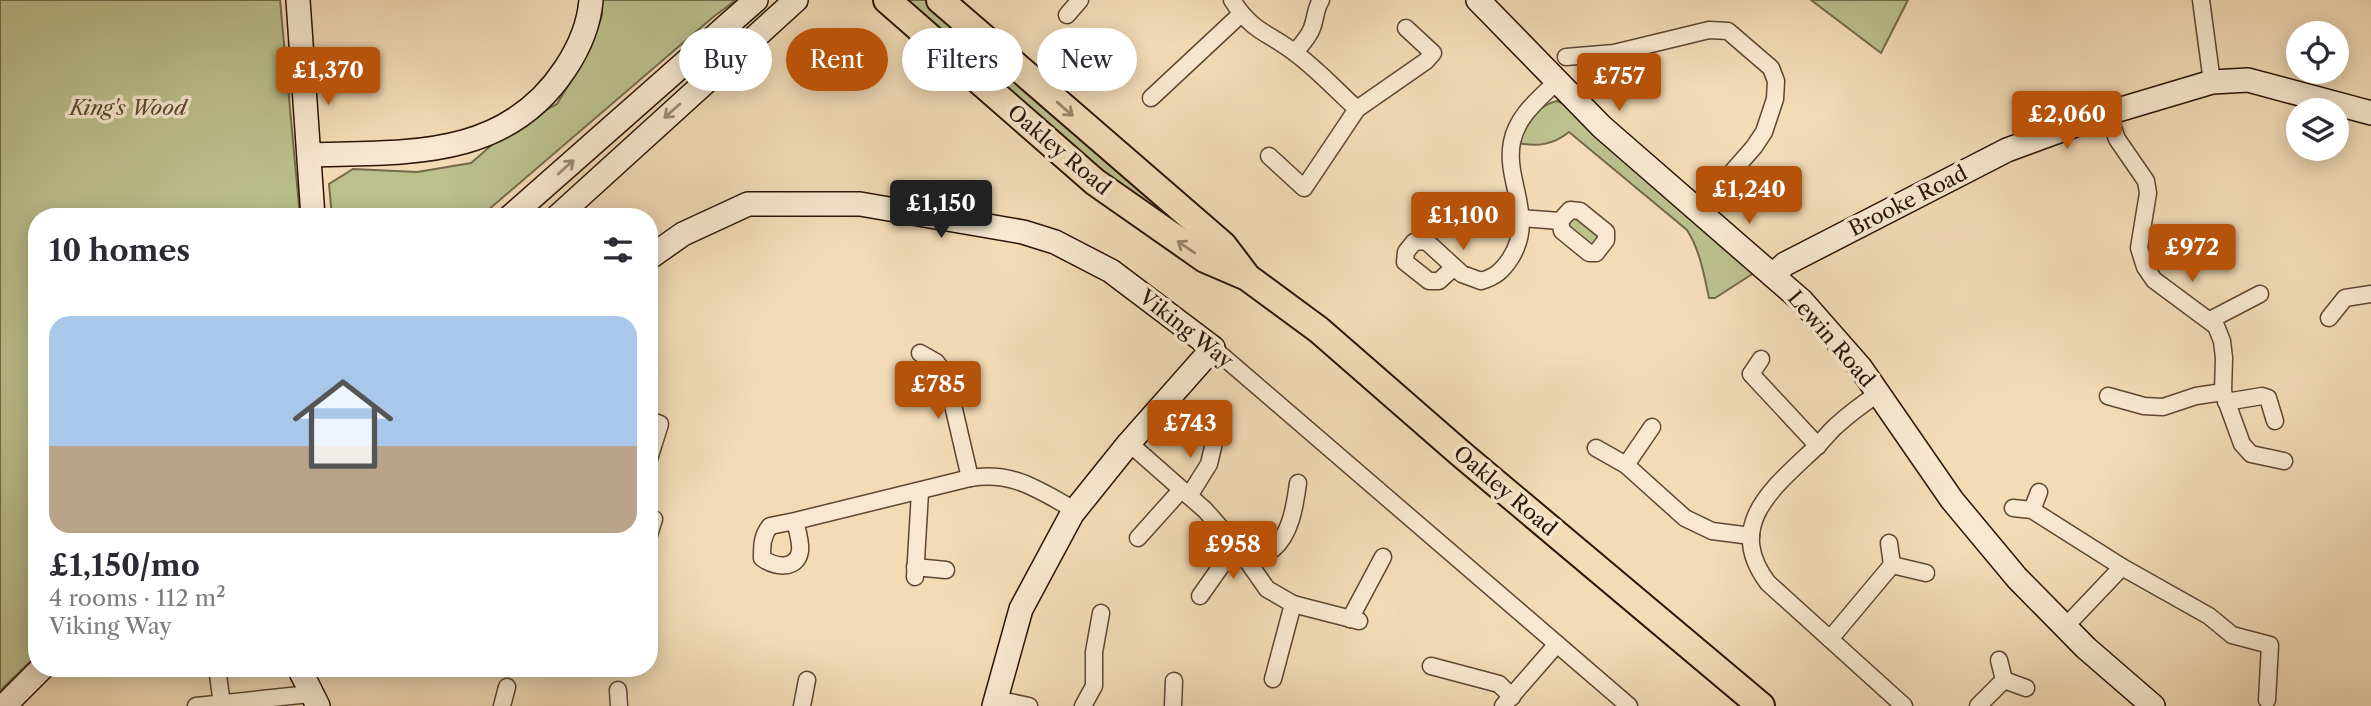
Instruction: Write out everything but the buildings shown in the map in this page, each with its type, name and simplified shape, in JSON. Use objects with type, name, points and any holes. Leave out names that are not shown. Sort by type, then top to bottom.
[{"type":"main road","name":"Oakley Road","points":[[887,0],[1095,182],[1205,259],[1247,277],[1319,330],[1460,453],[1762,706]]},
{"type":"main road","name":"Oakley Road","points":[[940,0],[1223,245],[1247,277]]},
{"type":"street","points":[[298,0],[313,208]]},
{"type":"street","points":[[310,155],[405,152],[453,145],[484,136],[533,107],[553,86],[575,53],[584,33],[591,0]]},
{"type":"street","points":[[521,208],[756,0]]},
{"type":"street","points":[[566,208],[796,0]]},
{"type":"street","points":[[1067,15],[1080,0]]},
{"type":"street","points":[[1295,52],[1314,26],[1316,9],[1321,0]]},
{"type":"street","name":"Lewin Road","points":[[1478,0],[1602,127],[1696,212],[1773,275],[1832,333],[1879,393],[1952,500],[2017,578],[2065,627],[2153,706]]},
{"type":"street","points":[[2201,0],[2212,82]]},
{"type":"street","points":[[1151,98],[1237,7],[1258,31],[1295,52],[1357,109]]},
{"type":"street","points":[[1269,156],[1304,188],[1357,109],[1426,61],[1433,53],[1406,28]]},
{"type":"street","points":[[1566,57],[1614,53],[1709,30],[1728,32],[1771,68],[1776,81],[1775,99],[1764,131],[1754,148],[1696,212]]},
{"type":"street","name":"Brooke Road","points":[[1773,275],[1785,264],[2007,150],[2108,113],[2212,82],[2248,80],[2371,113]]},
{"type":"street","points":[[1453,268],[1481,281],[1498,274],[1512,255],[1519,241],[1520,218],[1511,153],[1513,139],[1520,119],[1556,82]]},
{"type":"street","points":[[2108,113],[2117,139],[2146,181],[2148,193],[2139,248],[2145,267],[2154,280],[2216,326],[2222,341],[2225,397],[2242,444],[2251,454],[2284,461]]},
{"type":"street","name":"Viking Way","points":[[658,252],[683,234],[748,204],[860,204],[1023,232],[1055,242],[1111,271],[1213,348],[1629,706]]},
{"type":"street","points":[[1520,218],[1560,221]]},
{"type":"street","points":[[2210,320],[2260,294]]},
{"type":"street","points":[[2329,318],[2345,298],[2371,294]]},
{"type":"street","points":[[1029,706],[995,703],[1021,609],[1075,510],[1129,443],[1213,348]]},
{"type":"street","points":[[920,353],[936,362],[946,374],[970,478]]},
{"type":"street","points":[[1734,376],[1751,374],[1761,359]]},
{"type":"street","points":[[1751,374],[1818,446]]},
{"type":"street","points":[[1879,393],[1835,427],[1771,490],[1758,510],[1751,536],[1756,563],[1768,583],[1904,706]]},
{"type":"street","points":[[2108,397],[2144,406],[2163,407],[2196,396],[2262,396],[2268,398],[2275,421]]},
{"type":"street","points":[[1626,465],[1652,427]]},
{"type":"street","points":[[1138,538],[1185,493],[1209,464],[1216,435]]},
{"type":"street","points":[[1129,443],[1205,510],[1236,545],[1268,589],[1293,604],[1347,623],[1383,557]]},
{"type":"street","points":[[1597,448],[1626,465],[1676,512],[1691,522],[1724,534],[1751,536]]},
{"type":"street","points":[[795,521],[989,475],[1017,480],[1075,510]]},
{"type":"street","points":[[1249,563],[1273,549],[1282,538],[1294,510],[1298,483]]},
{"type":"street","points":[[919,492],[915,572],[946,570]]},
{"type":"street","points":[[2032,510],[2039,492]]},
{"type":"street","points":[[2013,508],[2032,510],[2122,568],[2209,616],[2231,635],[2279,646],[2268,704]]},
{"type":"street","points":[[1830,639],[1892,565],[1889,543]]},
{"type":"street","points":[[1200,596],[1236,545]]},
{"type":"street","points":[[1892,565],[1926,573]]},
{"type":"street","points":[[2065,627],[2122,568]]},
{"type":"street","points":[[1273,679],[1293,604]]},
{"type":"street","points":[[1083,706],[1094,686],[1094,652],[1101,613]]},
{"type":"street","points":[[1431,666],[1499,684],[1508,701],[1558,644]]},
{"type":"street","points":[[1999,660],[2004,680]]},
{"type":"street","points":[[4,706],[33,677]]},
{"type":"street","points":[[218,677],[222,704]]},
{"type":"street","points":[[196,706],[314,700],[303,677]]},
{"type":"street","points":[[797,699],[807,680]]},
{"type":"street","points":[[2004,680],[2026,688]]},
{"type":"street","points":[[1978,706],[2004,680]]},
{"type":"street","points":[[1173,706],[1174,681]]},
{"type":"street","points":[[502,706],[507,687]]},
{"type":"green space","name":"King's Wood","points":[[0,0],[280,0],[299,208],[28,208],[28,664],[0,691]]},
{"type":"green space","points":[[602,0],[736,0],[700,28],[679,28],[679,46],[490,208],[331,208],[329,184],[353,169],[417,172],[471,163],[509,130],[557,104],[591,47],[602,15]]},
{"type":"green space","points":[[899,0],[926,0],[958,28],[932,28]]},
{"type":"green space","points":[[1811,0],[1908,0],[1881,53]]},
{"type":"green space","points":[[1023,84],[1232,266],[1147,212],[1005,91],[1023,91]]},
{"type":"green space","points":[[1557,101],[1564,104],[1757,271],[1715,298],[1709,298],[1698,254],[1687,230],[1569,132],[1545,144],[1518,143],[1523,129],[1532,117],[1543,107]]},
{"type":"green space","points":[[1574,216],[1600,235],[1595,244],[1587,245],[1571,232],[1568,222]]}]
